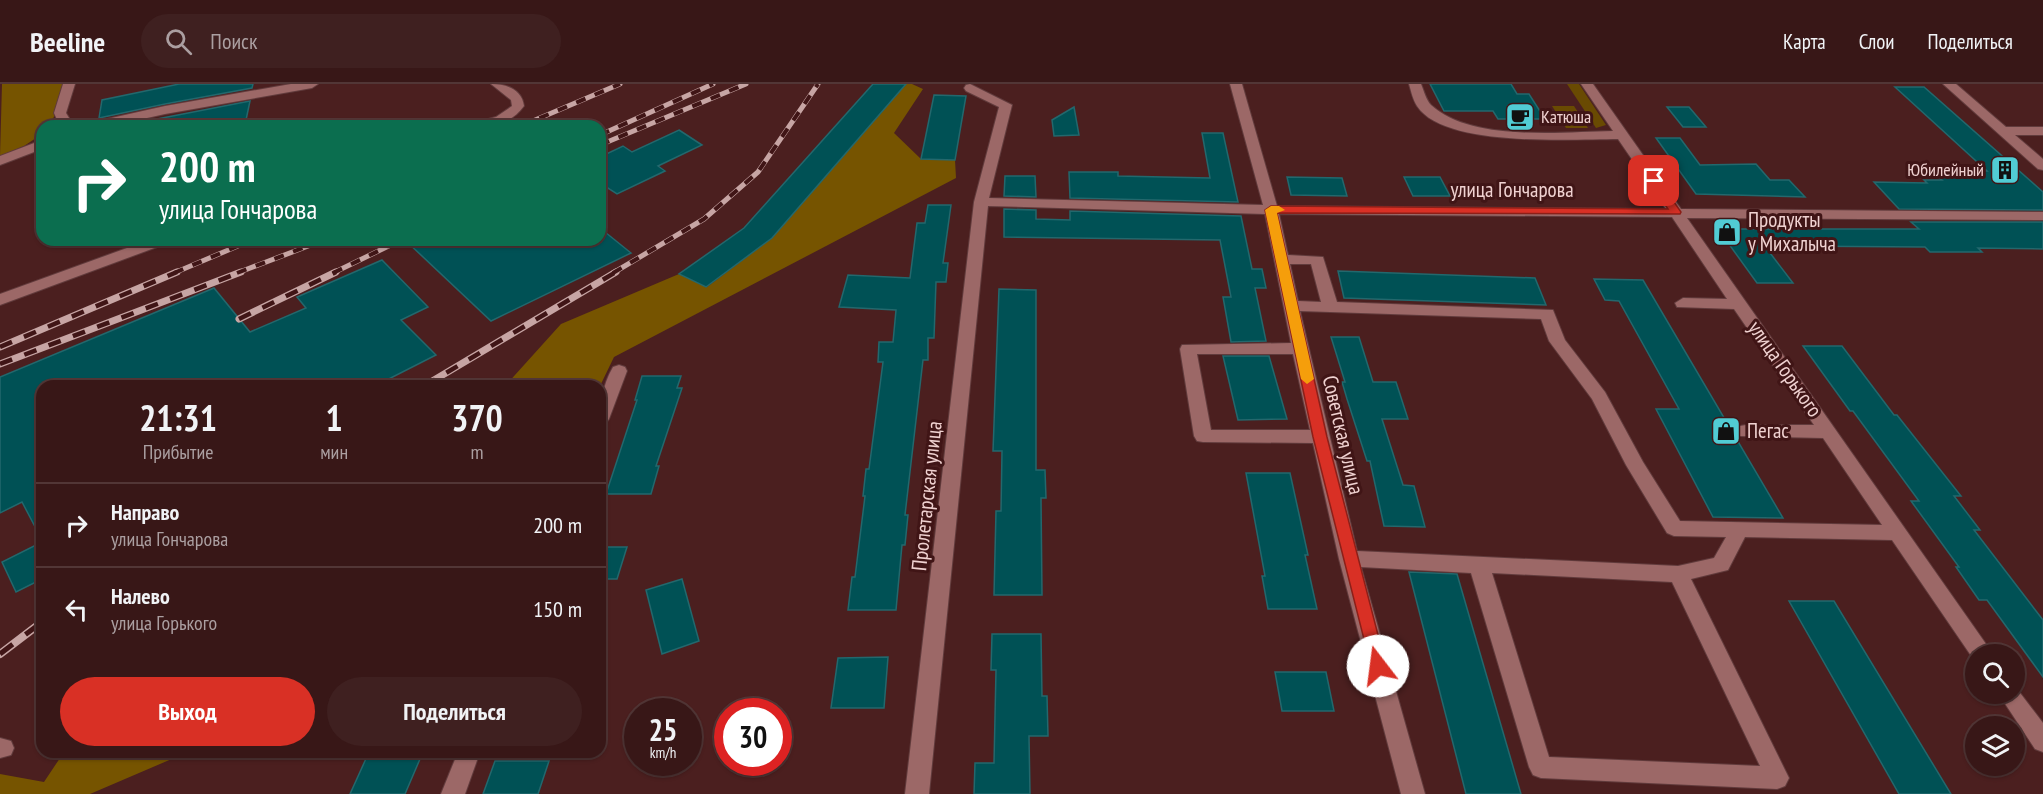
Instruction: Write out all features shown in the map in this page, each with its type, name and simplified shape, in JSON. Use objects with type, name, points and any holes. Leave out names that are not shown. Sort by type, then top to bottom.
[{"type":"street","points":[[64,120],[60,113],[69,84]]},
{"type":"street","points":[[121,120],[289,86],[312,84]]},
{"type":"street","points":[[496,120],[512,114],[518,106],[517,98],[497,84]]},
{"type":"street","name":"Советская улица","points":[[1236,84],[1271,210],[1349,559],[1413,794]]},
{"type":"street","points":[[1415,84],[1415,92],[1420,102],[1431,114],[1447,123],[1475,131],[1505,134],[1623,135]]},
{"type":"street","name":"улица Горького","points":[[1587,84],[1975,644]]},
{"type":"street","points":[[1949,84],[2043,166]]},
{"type":"street","name":"Пролетарская улица","points":[[917,794],[981,202],[1006,105],[970,87]]},
{"type":"street","points":[[2003,131],[2043,131]]},
{"type":"street","points":[[0,161],[36,146]]},
{"type":"street","name":"улица Гончарова","points":[[981,202],[1271,210],[2043,216]]},
{"type":"street","points":[[0,300],[147,246]]},
{"type":"street","points":[[1281,259],[1318,260],[1330,307]]},
{"type":"street","points":[[1683,303],[1739,304]]},
{"type":"street","points":[[1291,306],[1547,314],[1557,341],[1599,396],[1635,465],[1674,528],[1898,533]]},
{"type":"street","points":[[1300,348],[1188,350],[1203,436],[1320,437]]},
{"type":"street","points":[[606,404],[619,371]]},
{"type":"street","points":[[1746,431],[1828,432]]},
{"type":"street","points":[[1349,559],[1678,574],[1721,564],[1740,530]]},
{"type":"street","points":[[1479,565],[1540,767],[1777,778],[1678,574]]},
{"type":"street","points":[[2017,704],[2043,742]]},
{"type":"street","points":[[453,794],[467,758]]},
{"type":"shaded area","points":[[2,84],[64,84],[53,120],[36,120],[36,138],[0,156]]},
{"type":"shaded area","points":[[906,84],[923,89],[894,133],[921,159],[955,160],[956,178],[614,357],[603,380],[510,380],[561,324],[679,274],[707,287],[772,238]]},
{"type":"shaded area","points":[[1567,84],[1579,84],[1606,125],[1596,128]]},
{"type":"shaded area","points":[[1552,106],[1574,106],[1588,128],[1566,128]]},
{"type":"shaded area","points":[[60,758],[174,758],[90,794],[0,794],[0,774],[44,782]]},
{"type":"building","points":[[179,84],[253,84],[252,88],[99,118],[102,100]]},
{"type":"building","points":[[873,84],[906,84],[772,238],[706,287],[679,274],[744,228]]},
{"type":"building","points":[[1430,84],[1511,84],[1517,94],[1529,94],[1545,119],[1498,119],[1493,111],[1444,111]]},
{"type":"building","points":[[1895,87],[1924,87],[2043,192],[2043,210],[1899,209],[1874,182],[1927,183],[1924,180],[1942,180],[1932,171],[1987,171]]},
{"type":"building","points":[[934,95],[966,96],[955,160],[921,159]]},
{"type":"building","points":[[250,101],[246,120],[152,120]]},
{"type":"building","points":[[1074,107],[1079,135],[1054,136],[1052,120]]},
{"type":"building","points":[[1667,107],[1689,107],[1706,127],[1683,127]]},
{"type":"building","points":[[679,130],[702,145],[658,166],[665,171],[617,194],[606,187],[606,154],[623,146],[632,152]]},
{"type":"building","points":[[1202,133],[1223,133],[1238,202],[1070,198],[1069,172],[1118,172],[1118,176],[1210,178]]},
{"type":"building","points":[[1656,138],[1680,138],[1700,165],[1756,164],[1770,180],[1789,180],[1805,197],[1696,194]]},
{"type":"building","points":[[1005,176],[1035,176],[1036,197],[1004,196]]},
{"type":"building","points":[[1287,177],[1342,178],[1347,196],[1291,195]]},
{"type":"building","points":[[1404,177],[1440,177],[1450,196],[1413,196]]},
{"type":"building","points":[[928,205],[951,205],[943,263],[948,263],[946,282],[936,282],[934,338],[928,338],[928,360],[923,360],[905,515],[908,515],[905,545],[902,545],[896,610],[848,610],[852,577],[855,577],[866,469],[869,469],[883,362],[878,362],[879,342],[893,342],[896,310],[839,307],[848,275],[910,278],[917,223],[925,223]]},
{"type":"building","points":[[1004,209],[1036,210],[1036,219],[1070,220],[1070,211],[1241,216],[1252,269],[1262,269],[1266,288],[1255,288],[1266,341],[1231,342],[1223,297],[1231,297],[1220,240],[1004,237]]},
{"type":"building","points":[[1911,222],[2043,222],[2043,249],[1978,248],[1982,252],[1930,252],[1925,247],[1785,246],[1788,249],[1767,249],[1793,283],[1757,283],[1718,229],[1919,229]]},
{"type":"building","points":[[606,233],[631,253],[491,321],[411,246],[606,246]]},
{"type":"building","points":[[382,260],[428,307],[401,320],[436,355],[387,380],[36,380],[36,529],[22,502],[0,513],[0,377],[214,288],[250,332],[306,308],[297,297]]},
{"type":"building","points":[[1338,271],[1535,278],[1546,305],[1344,298]]},
{"type":"building","points":[[1594,279],[1643,280],[1783,518],[1713,517],[1656,409],[1679,409],[1619,301],[1605,300]]},
{"type":"building","points":[[999,289],[1036,290],[1036,470],[1045,470],[1046,498],[1041,498],[1042,595],[994,595],[996,511],[1001,511],[1002,451],[993,451]]},
{"type":"building","points":[[1331,337],[1359,337],[1373,382],[1396,382],[1408,419],[1382,419],[1403,485],[1414,486],[1425,527],[1384,526],[1370,461],[1367,461],[1347,399],[1342,382],[1345,382]]},
{"type":"building","points":[[1803,346],[1842,346],[1894,415],[1897,415],[1961,496],[1954,496],[1980,530],[1974,530],[2043,620],[2043,677],[2025,652],[2025,644],[2019,644],[1987,600],[1979,600],[1956,567],[1959,567],[1911,501],[1919,501],[1853,411],[1850,411]]},
{"type":"building","points":[[1223,356],[1269,356],[1287,419],[1238,420]]},
{"type":"building","points":[[642,376],[681,376],[677,388],[682,388],[656,466],[659,466],[651,494],[606,494],[637,400],[635,400]]},
{"type":"building","points":[[1246,473],[1290,473],[1317,609],[1268,609],[1262,576],[1265,576]]},
{"type":"building","points":[[36,545],[36,582],[16,592],[2,562]]},
{"type":"building","points":[[606,547],[627,547],[617,579],[606,579]]},
{"type":"building","points":[[1409,572],[1457,574],[1521,794],[1466,794]]},
{"type":"building","points":[[682,579],[699,641],[662,654],[646,590]]},
{"type":"building","points":[[1789,601],[1834,601],[1951,794],[1899,794]]},
{"type":"building","points":[[992,634],[1041,634],[1042,696],[1047,696],[1048,736],[1029,736],[1030,794],[974,794],[975,763],[994,763],[996,670],[991,670]]},
{"type":"building","points":[[888,657],[884,708],[831,708],[838,658]]},
{"type":"building","points":[[1275,672],[1326,672],[1334,711],[1282,711]]},
{"type":"building","points":[[366,758],[420,758],[405,794],[350,794]]},
{"type":"building","points":[[495,761],[549,761],[538,794],[483,794]]},
{"type":"railway","points":[[535,120],[620,84]]},
{"type":"railway","points":[[606,132],[713,84]]},
{"type":"railway","points":[[606,142],[746,84]]},
{"type":"railway","points":[[613,273],[704,219],[758,172],[818,84]]},
{"type":"railway","points":[[174,273],[238,246]]},
{"type":"railway","points":[[237,273],[308,246]]},
{"type":"railway","points":[[333,273],[389,246]]},
{"type":"railway","points":[[0,347],[177,272]]},
{"type":"railway","points":[[0,364],[241,272]]},
{"type":"railway","points":[[239,319],[336,272]]},
{"type":"railway","points":[[434,380],[616,272]]},
{"type":"railway","points":[[0,654],[36,627]]},
{"type":"slow traffic","points":[[1279,210],[1271,210],[1307,379]]},
{"type":"place","name":"Катюша","points":[[1520,117]]},
{"type":"place","name":"Юбилейный","points":[[2005,170]]},
{"type":"place","name":"Продукты у Михалыча","points":[[1727,232]]},
{"type":"place","name":"Пегас","points":[[1726,431]]},
{"type":"route","points":[[1378,666],[1349,559],[1320,437],[1271,210],[1676,212],[1654,181]]}]
